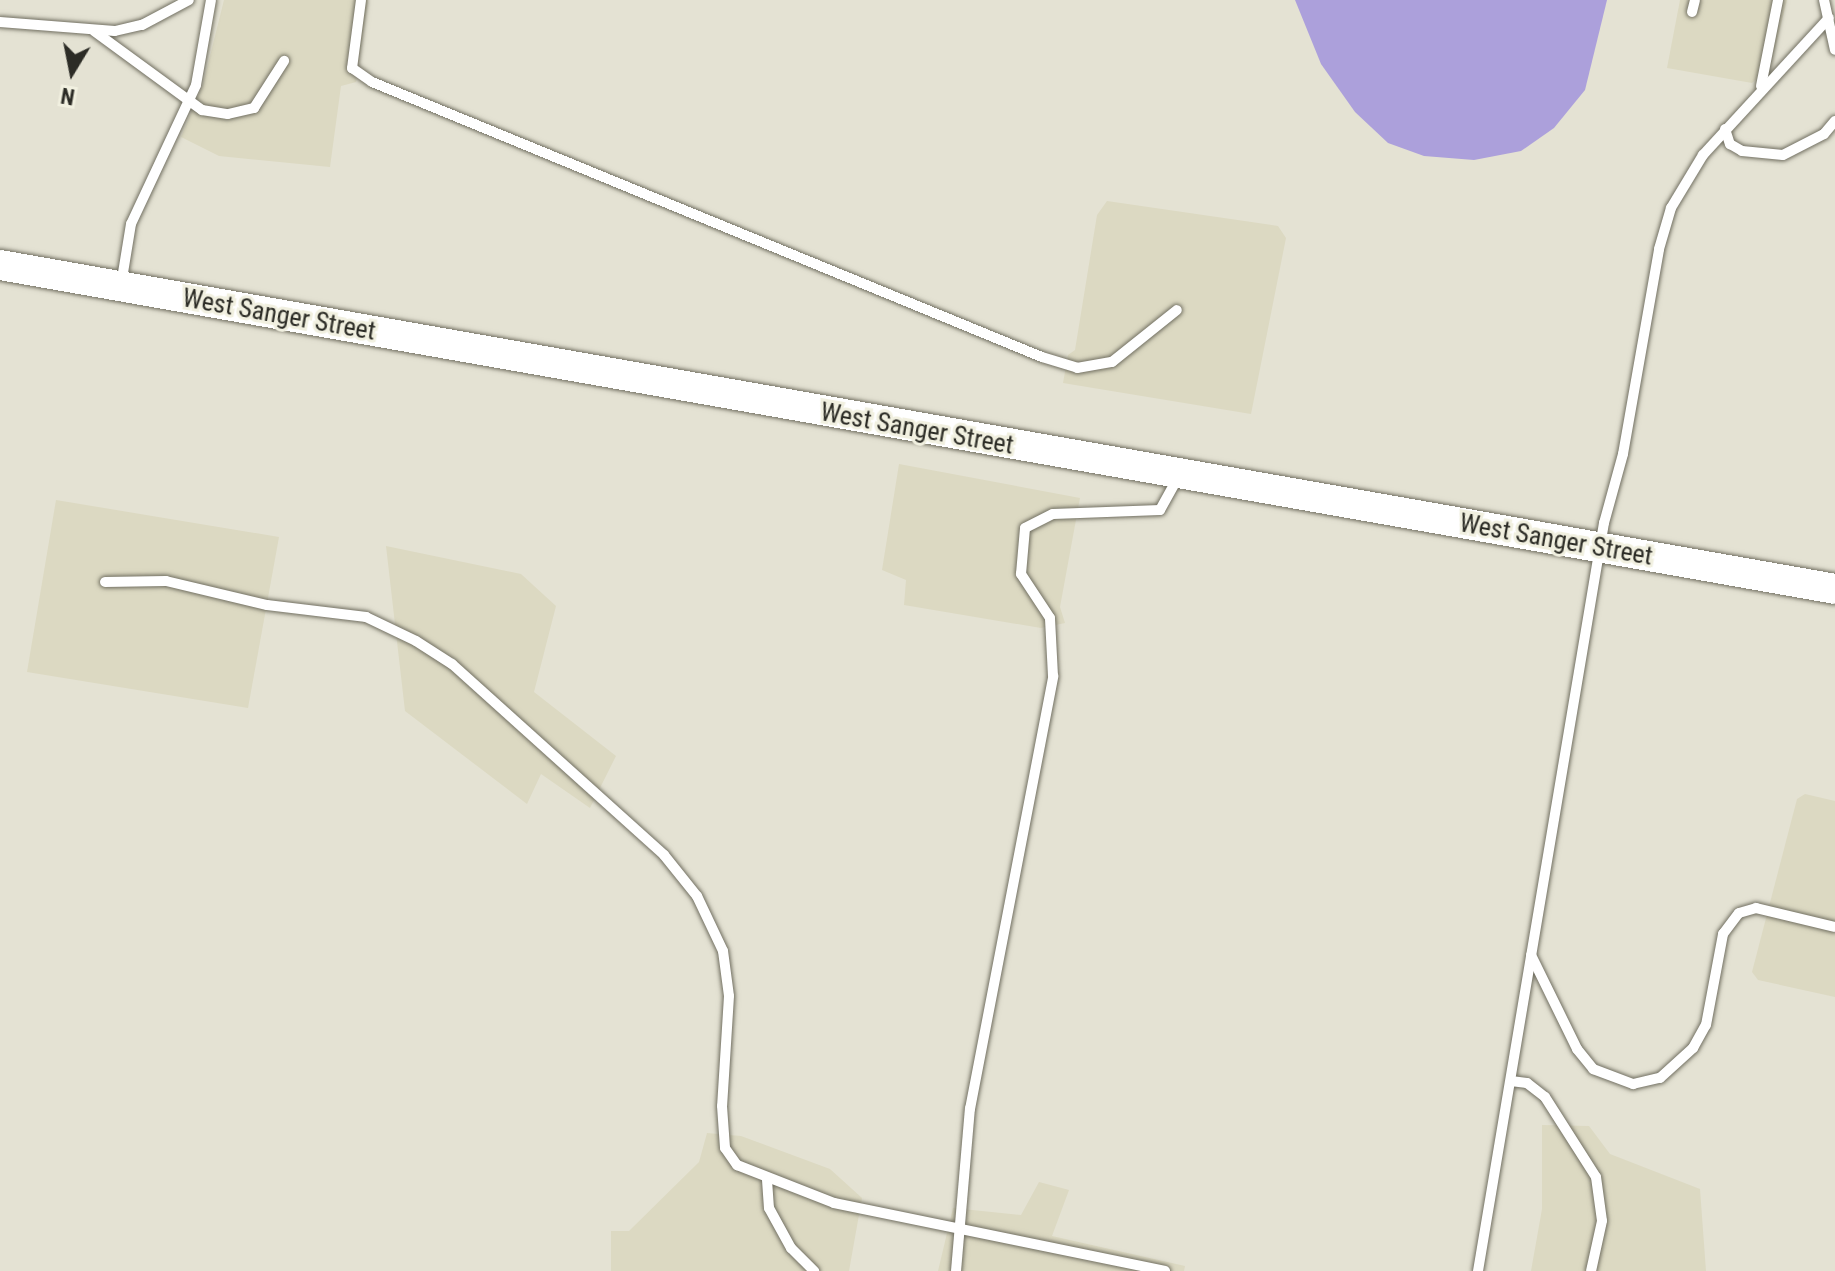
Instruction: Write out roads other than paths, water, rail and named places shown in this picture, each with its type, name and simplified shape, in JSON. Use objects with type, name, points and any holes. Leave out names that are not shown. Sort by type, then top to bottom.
[{"type":"main road","name":"West Sanger Street","points":[[0,265],[1178,476],[1835,589]]},
{"type":"lane","points":[[0,22],[94,31],[142,25],[189,0]]},
{"type":"lane","points":[[121,287],[131,224],[189,100],[211,0]]},
{"type":"lane","points":[[361,0],[352,68],[372,82],[1042,357],[1077,368],[1112,362],[1177,310]]},
{"type":"lane","points":[[1692,12],[1695,0]]},
{"type":"lane","points":[[1761,88],[1778,0]]},
{"type":"lane","points":[[1824,0],[1835,50]]},
{"type":"lane","points":[[1478,1271],[1600,548],[1671,208],[1725,129],[1829,18]]},
{"type":"lane","points":[[94,31],[202,110],[228,114],[254,108],[284,61]]},
{"type":"lane","points":[[1725,129],[1730,144],[1742,151],[1783,155],[1824,134],[1835,121]]},
{"type":"lane","points":[[956,1271],[970,1109],[1053,676],[1050,618],[1021,574],[1025,528],[1053,514],[1160,510],[1178,476]]},
{"type":"lane","points":[[105,582],[166,581],[267,605],[366,617],[416,641],[452,664],[664,855],[697,896],[723,951],[729,996],[725,1148],[737,1165],[767,1180],[846,1206],[962,1226],[1165,1271]]},
{"type":"lane","points":[[1531,953],[1577,1049],[1593,1069],[1633,1084],[1660,1078],[1693,1048],[1706,1025],[1723,934],[1739,913],[1756,908],[1835,927]]},
{"type":"lane","points":[[1511,1081],[1527,1083],[1545,1097],[1596,1177],[1602,1221],[1591,1271]]},
{"type":"lane","points":[[767,1180],[769,1208],[791,1248],[814,1271]]}]
